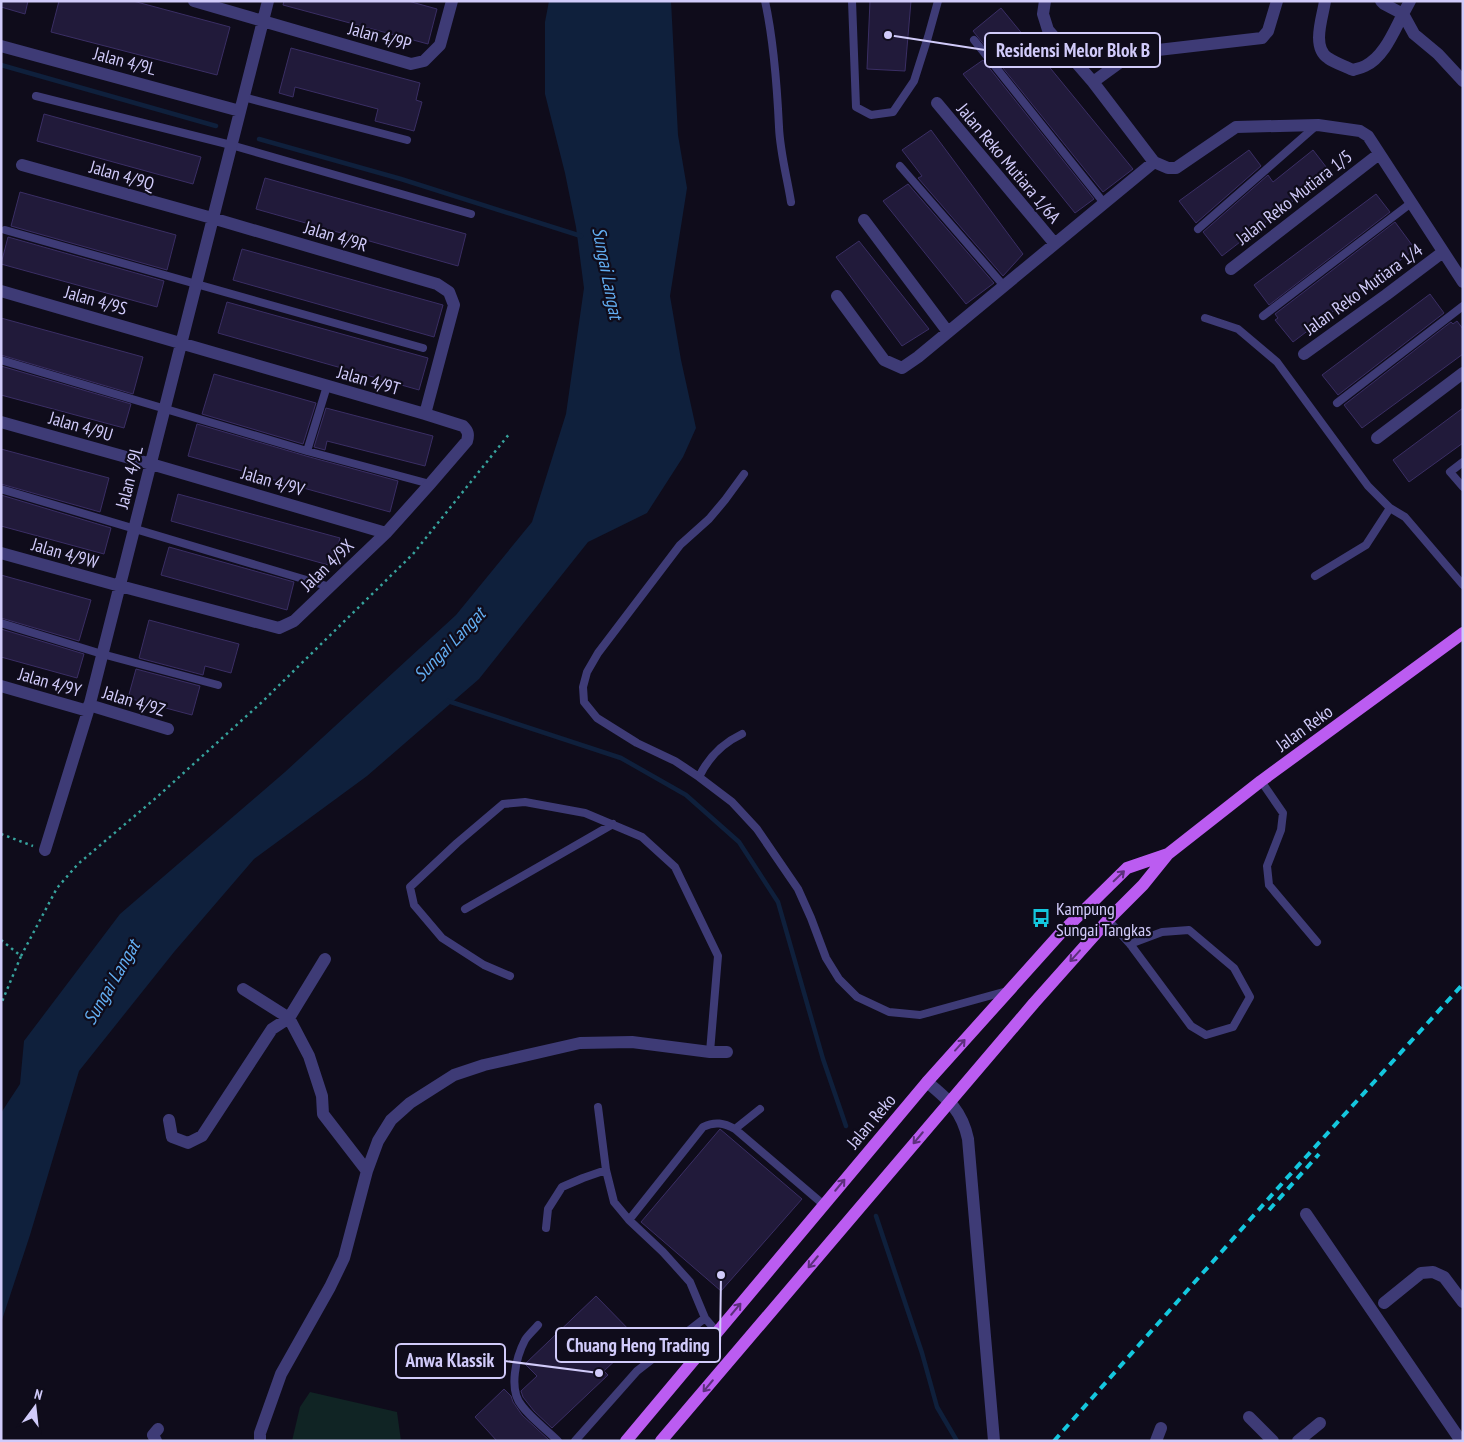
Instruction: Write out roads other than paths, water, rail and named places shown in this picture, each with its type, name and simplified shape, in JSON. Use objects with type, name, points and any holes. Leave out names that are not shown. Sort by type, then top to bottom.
[{"type":"main road","name":"Jalan Reko","points":[[661,1441],[1034,1003],[1108,920],[1143,885],[1168,854],[1261,781],[1463,633]]},
{"type":"main road","name":"Jalan Reko","points":[[626,1441],[927,1082],[1059,935],[1127,868],[1168,854]]},
{"type":"street","name":"Jalan 4/9P","points":[[194,1],[411,64],[424,61],[440,45],[452,1]]},
{"type":"street","name":"Jalan 4/9L","points":[[45,850],[89,708],[268,1]]},
{"type":"street","points":[[1045,1],[1043,14],[1048,30],[1093,82],[1154,162],[1168,168],[1176,168],[1236,127],[1318,125],[1360,131],[1368,136],[1463,282]]},
{"type":"street","points":[[1093,82],[1126,58],[1135,55],[1158,50],[1262,38],[1268,31],[1277,1]]},
{"type":"street","points":[[1325,1],[1319,44],[1325,57],[1353,70],[1366,66],[1380,54],[1394,33],[1410,1]]},
{"type":"street","points":[[1381,1],[1403,14],[1414,34],[1438,54],[1463,81]]},
{"type":"street","name":"Jalan 4/9L","points":[[1,46],[240,111]]},
{"type":"street","name":"Jalan Reko Mutiara 1/6A","points":[[937,103],[1055,244]]},
{"type":"street","name":"Jalan Reko Mutiara 1/5","points":[[1231,268],[1379,154]]},
{"type":"street","points":[[837,296],[884,360],[902,368],[918,357],[1154,162]]},
{"type":"street","name":"Jalan 4/9Q","points":[[22,165],[212,218]]},
{"type":"street","name":"Jalan 4/9R","points":[[212,218],[437,284],[448,292],[454,305],[425,414]]},
{"type":"street","points":[[864,220],[948,332]]},
{"type":"street","name":"Jalan Reko Mutiara 1/4","points":[[1304,354],[1443,252]]},
{"type":"street","name":"Jalan 4/9S","points":[[1,291],[181,343]]},
{"type":"street","name":"Jalan 4/9T","points":[[181,343],[425,414]]},
{"type":"street","points":[[1377,438],[1463,373]]},
{"type":"street","name":"Jalan 4/9X","points":[[120,586],[279,628],[294,621],[386,533],[430,484],[469,436],[463,426],[425,414]]},
{"type":"street","name":"Jalan 4/9U","points":[[1,422],[151,464]]},
{"type":"street","name":"Jalan 4/9V","points":[[151,464],[386,533]]},
{"type":"street","name":"Jalan 4/9W","points":[[1,553],[120,586]]},
{"type":"street","name":"Jalan 4/9Y","points":[[1,686],[89,708]]},
{"type":"street","name":"Jalan 4/9Z","points":[[89,708],[168,729]]},
{"type":"street","points":[[169,1120],[172,1137],[188,1143],[202,1136],[272,1029],[289,1018],[325,959]]},
{"type":"street","points":[[243,989],[289,1018],[309,1056],[322,1096],[323,1114],[367,1172]]},
{"type":"street","points":[[260,1441],[260,1433],[281,1374],[330,1287],[344,1258],[367,1172],[378,1141],[391,1120],[410,1103],[454,1075],[484,1064],[580,1043],[632,1042],[710,1052],[727,1052]]},
{"type":"street","points":[[927,1082],[950,1101],[960,1114],[968,1139],[994,1441]]},
{"type":"street","points":[[1306,1214],[1461,1441]]},
{"type":"street","points":[[1384,1303],[1421,1273],[1433,1272],[1444,1277],[1463,1302]]},
{"type":"street","points":[[1249,1417],[1273,1441]]},
{"type":"street","points":[[1298,1441],[1320,1423]]},
{"type":"street","points":[[1156,1441],[1162,1428]]},
{"type":"lane","points":[[765,1],[779,106],[779,128],[791,202]]},
{"type":"lane","points":[[852,1],[856,107],[871,115],[892,112],[914,81],[938,1]]},
{"type":"lane","points":[[974,40],[1104,204]]},
{"type":"lane","points":[[36,96],[231,145],[471,214]]},
{"type":"lane","points":[[244,97],[407,140]]},
{"type":"lane","points":[[1198,229],[1318,125]]},
{"type":"lane","points":[[900,166],[1004,286]]},
{"type":"lane","points":[[1263,316],[1411,203]]},
{"type":"lane","points":[[5,230],[423,348]]},
{"type":"lane","points":[[1337,403],[1463,306]]},
{"type":"lane","points":[[1205,318],[1238,330],[1277,362],[1368,486],[1390,508],[1404,517],[1463,585]]},
{"type":"lane","points":[[1,360],[308,451],[430,484]]},
{"type":"lane","points":[[308,451],[327,386]]},
{"type":"lane","points":[[1463,462],[1450,472],[1463,487]]},
{"type":"lane","points":[[744,474],[726,500],[709,519],[680,545],[598,653],[587,672],[583,687],[584,702],[597,718],[698,777],[732,802],[757,829],[798,889],[826,958],[839,979],[857,997],[889,1012],[920,1016],[1009,991]]},
{"type":"lane","points":[[1,489],[330,587]]},
{"type":"lane","points":[[1315,576],[1366,545],[1390,508]]},
{"type":"lane","points":[[1,623],[102,654],[218,685]]},
{"type":"lane","points":[[698,777],[704,764],[718,750],[742,734]]},
{"type":"lane","points":[[1261,781],[1283,813],[1281,830],[1267,866],[1269,885],[1317,942]]},
{"type":"lane","points":[[510,976],[484,965],[442,938],[414,905],[410,887],[502,804],[525,802],[586,813],[642,837],[675,867],[718,956],[710,1052]]},
{"type":"lane","points":[[465,909],[613,824]]},
{"type":"lane","points":[[1108,920],[1130,944],[1192,1026],[1206,1035],[1233,1027],[1250,997],[1234,968],[1190,930],[1162,932],[1130,944]]},
{"type":"lane","points":[[598,1107],[606,1170],[614,1202],[629,1220],[690,1282],[705,1318],[717,1332]]},
{"type":"lane","points":[[735,1129],[760,1109]]},
{"type":"lane","points":[[629,1220],[703,1127],[708,1124],[725,1124],[735,1129],[824,1205]]},
{"type":"lane","points":[[546,1228],[548,1209],[562,1187],[606,1170]]},
{"type":"lane","points":[[574,1441],[637,1371],[705,1318]]},
{"type":"lane","points":[[538,1325],[526,1340],[519,1357],[514,1375],[514,1391],[520,1405],[558,1441]]},
{"type":"water","name":"Sungai Langat","points":[[549,1],[671,1],[678,135],[687,188],[670,296],[681,360],[696,428],[683,457],[647,513],[588,542],[479,679],[367,776],[254,859],[174,952],[79,1071],[30,1235],[1,1323],[1,1113],[20,1084],[24,1041],[120,914],[285,772],[456,615],[532,522],[566,414],[584,288],[576,227],[565,173],[545,94],[545,22]]},
{"type":"waterway","points":[[1,65],[216,126]]},
{"type":"waterway","name":"Sungai Langat","points":[[259,139],[401,179],[581,236]]},
{"type":"waterway","points":[[448,701],[621,758],[686,795],[739,842],[778,902],[823,1059],[846,1126]]},
{"type":"waterway","points":[[876,1216],[922,1353],[937,1407],[957,1441]]},
{"type":"railway","points":[[1054,1441],[1286,1179],[1463,984]]},
{"type":"railway","points":[[1269,1210],[1319,1154]]},
{"type":"place","name":"Residensi Melor Blok B","points":[[888,35]]},
{"type":"place","name":"Kampung Sungai Tangkas","points":[[1041,918]]},
{"type":"place","name":"Chuang Heng Trading","points":[[721,1275]]},
{"type":"place","name":"Anwa Klassik","points":[[599,1373]]}]
